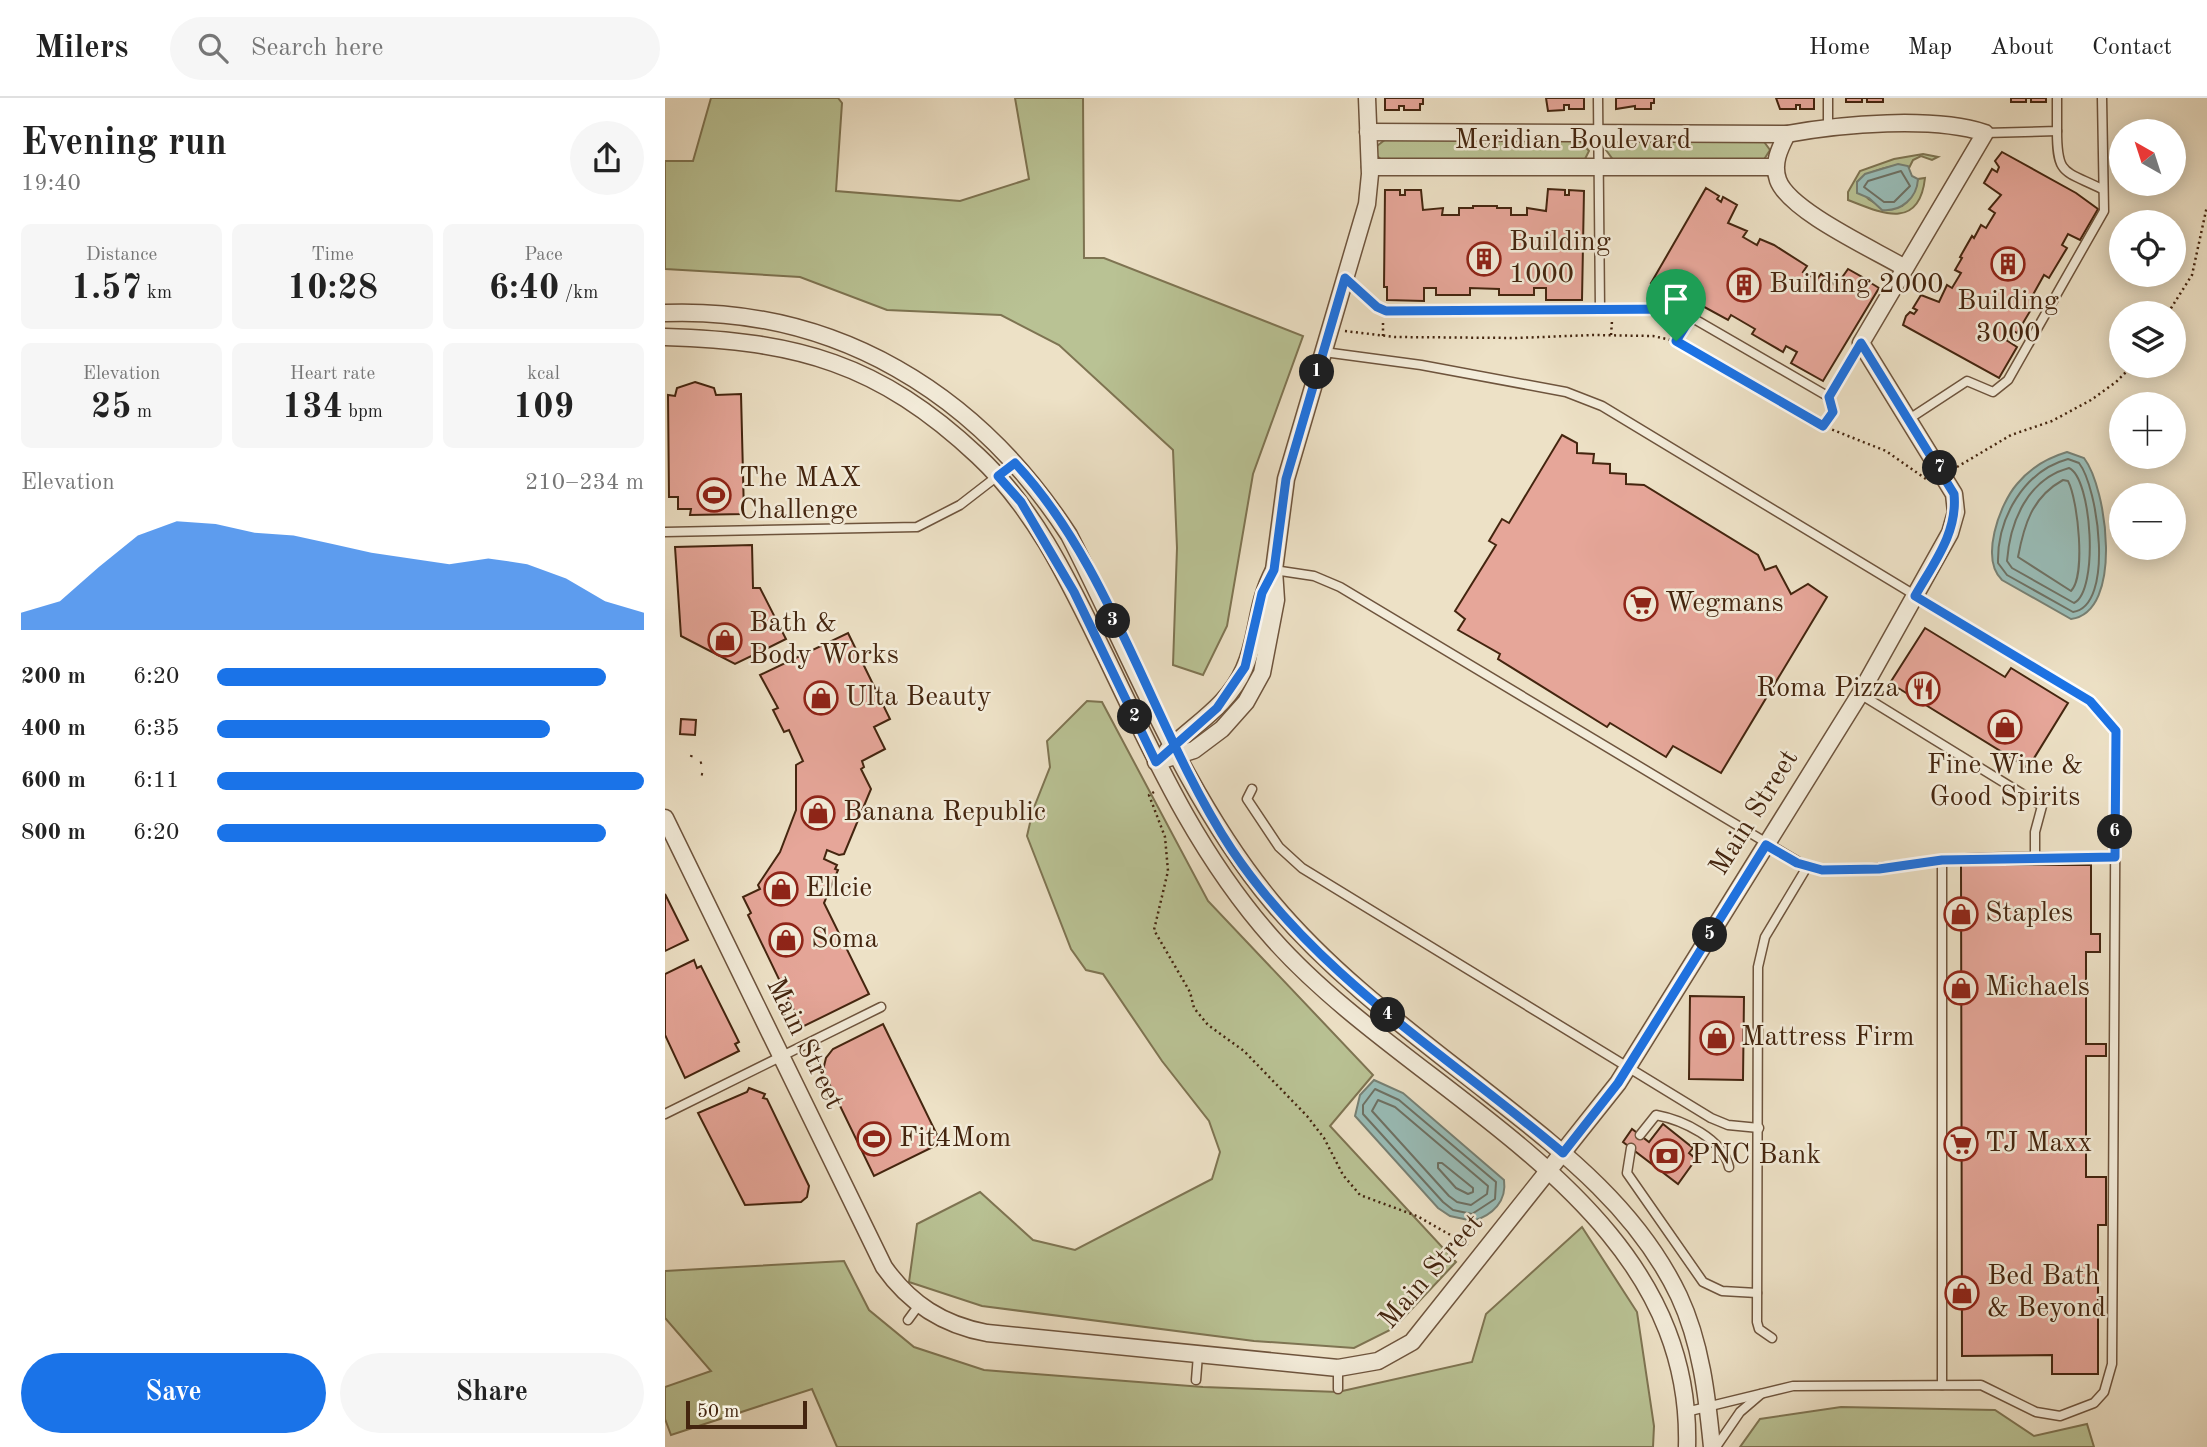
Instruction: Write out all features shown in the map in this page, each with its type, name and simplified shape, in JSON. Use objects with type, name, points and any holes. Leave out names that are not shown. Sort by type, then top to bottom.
[{"type":"street","points":[[1156,762],[1177,750],[1195,750],[1222,729],[1246,702],[1262,673],[1276,600],[1274,570],[1286,479],[1367,204],[1370,167],[1367,98]]},
{"type":"street","name":"Meridian Boulevard","points":[[1368,132],[1787,134],[1828,127],[1950,124],[1985,134]]},
{"type":"street","points":[[1787,134],[1775,167],[1781,186],[1791,200],[1905,268]]},
{"type":"street","points":[[1861,343],[1985,134]]},
{"type":"street","name":"Meridian Boulevard","points":[[1370,167],[1775,167]]},
{"type":"street","points":[[665,313],[768,319],[855,346],[945,399],[1015,463],[1069,535],[1205,806],[1234,852],[1280,911],[1329,963],[1376,1005],[1563,1153],[1618,1205],[1665,1271],[1690,1325],[1714,1447]]},
{"type":"street","points":[[665,337],[714,338],[781,347],[818,356],[856,371],[927,414],[998,476],[1021,502],[1074,592],[1182,813],[1224,879],[1282,949],[1355,1017],[1549,1171],[1605,1225],[1642,1278],[1668,1335],[1686,1412],[1687,1447]]},
{"type":"street","name":"Main Street","points":[[665,818],[884,1267],[919,1305],[951,1324],[987,1334],[1338,1368],[1378,1361],[1412,1342],[1483,1256],[1628,1067],[1860,694],[1954,521],[1954,494],[1861,343]]},
{"type":"lane","points":[[1598,98],[1600,310]]},
{"type":"lane","points":[[1828,98],[1828,127]]},
{"type":"lane","points":[[2057,98],[2057,160],[2060,168],[2102,189]]},
{"type":"lane","points":[[1909,419],[1967,381],[1993,392],[2004,385],[2096,228],[2106,200],[2102,189],[2102,98]]},
{"type":"lane","points":[[1985,134],[2057,131]]},
{"type":"lane","points":[[1345,278],[1377,307],[1386,311],[1677,309],[1829,397],[1861,343]]},
{"type":"lane","points":[[1324,352],[1421,365],[1579,396],[1602,406],[2090,701],[2116,731],[2112,1364],[2104,1392],[2094,1403],[2060,1416],[2035,1412],[1981,1385],[1826,1384],[1763,1392],[1686,1412]]},
{"type":"lane","points":[[665,532],[917,527],[949,513],[1015,463]]},
{"type":"lane","points":[[1274,570],[1314,576],[1340,587],[1766,845],[1807,867],[1822,870],[1879,869],[1942,860],[2115,857]]},
{"type":"lane","points":[[1860,694],[2042,806],[2035,832],[2035,858]]},
{"type":"lane","points":[[1252,789],[1247,799],[1279,846],[1294,862],[1719,1122],[1759,1128]]},
{"type":"lane","points":[[1942,860],[1943,1385]]},
{"type":"lane","points":[[1772,1338],[1759,1329],[1757,1322],[1758,967],[1765,937],[1807,867]]},
{"type":"lane","points":[[665,1114],[881,1007]]},
{"type":"lane","points":[[1640,1135],[1656,1115],[1671,1118],[1724,1151],[1729,1167]]},
{"type":"lane","points":[[1631,1148],[1627,1173],[1703,1282],[1722,1292],[1757,1293]]},
{"type":"lane","points":[[908,1320],[919,1305]]},
{"type":"lane","points":[[1196,1380],[1198,1354]]},
{"type":"lane","points":[[1338,1368],[1338,1390]]},
{"type":"lane","points":[[1714,1447],[1740,1412],[1763,1392]]},
{"type":"path","points":[[2176,301],[2192,275],[2207,206]]},
{"type":"path","points":[[1676,341],[1691,317]]},
{"type":"path","points":[[1345,331],[1395,337],[1516,338],[1593,335],[1653,336],[1676,341],[1823,426],[1886,451],[1922,478],[1933,479],[2011,435],[2052,421],[2091,400],[2120,378]]},
{"type":"path","points":[[1823,426],[1833,412],[1829,397]]},
{"type":"path","points":[[1157,790],[1149,795],[1165,837],[1168,871],[1154,930],[1190,992],[1194,1008],[1208,1025],[1244,1051],[1307,1116],[1324,1138],[1343,1175],[1360,1195],[1438,1226],[1483,1256]]},
{"type":"green space","points":[[711,98],[838,98],[842,103],[836,191],[960,201],[1029,179],[1015,98],[1083,98],[1084,258],[1104,258],[1303,336],[1253,474],[1227,626],[1203,675],[1173,665],[1177,548],[1173,450],[1059,345],[1001,315],[887,310],[800,277],[665,269],[665,161],[693,161]]},
{"type":"green space","points":[[1386,139],[1579,139],[1589,151],[1585,159],[1383,161],[1377,156],[1377,146]]},
{"type":"green space","points":[[1762,139],[1770,150],[1763,161],[1614,161],[1606,150],[1613,140]]},
{"type":"green space","points":[[1923,154],[1938,157],[1932,160],[1921,156],[1913,160],[1909,168],[1897,166],[1882,169],[1857,182],[1864,195],[1874,203],[1902,206],[1913,194],[1918,179],[1925,178],[1915,206],[1906,212],[1884,213],[1848,200],[1848,192],[1860,171],[1894,159]]},
{"type":"green space","points":[[1087,701],[1102,702],[1208,901],[1373,1075],[1330,1126],[1456,1262],[1394,1328],[1354,1348],[1254,1341],[982,1306],[909,1282],[917,1224],[980,1192],[1033,1240],[1075,1250],[1212,1179],[1220,1152],[1209,1121],[1162,1061],[1103,974],[1086,970],[1071,949],[1027,836],[1033,810],[1050,767],[1047,741]]},
{"type":"green space","points":[[1582,1227],[1637,1312],[1654,1426],[1653,1447],[837,1447],[812,1389],[671,1435],[665,1419],[665,1387],[711,1371],[665,1318],[665,1271],[844,1261],[869,1310],[914,1347],[984,1370],[1203,1387],[1338,1392],[1472,1362],[1486,1314]]},
{"type":"green space","points":[[1841,1407],[1995,1410],[2034,1436],[2087,1424],[2094,1447],[1740,1447],[1760,1419]]},
{"type":"water","points":[[1898,164],[1908,166],[1912,176],[1918,179],[1915,192],[1907,202],[1895,209],[1882,210],[1869,198],[1857,193],[1857,182],[1865,174]]},
{"type":"water","points":[[2067,452],[2084,458],[2092,473],[2104,520],[2106,547],[2099,595],[2088,611],[2071,619],[2002,580],[1996,571],[1992,546],[1999,518],[2010,493],[2033,468]]},
{"type":"water","points":[[1374,1080],[1403,1093],[1504,1180],[1501,1201],[1492,1211],[1473,1221],[1450,1216],[1438,1208],[1355,1116],[1360,1095]]},
{"type":"building","points":[[1385,98],[1423,98],[1423,104],[1420,104],[1420,110],[1404,110],[1404,106],[1399,106],[1399,110],[1385,110]]},
{"type":"building","points":[[1546,98],[1584,98],[1584,109],[1569,109],[1569,105],[1564,105],[1564,110],[1548,111]]},
{"type":"building","points":[[1616,98],[1654,98],[1654,103],[1651,103],[1651,109],[1635,109],[1635,106],[1616,109]]},
{"type":"building","points":[[1776,98],[1814,98],[1814,109],[1800,109],[1800,105],[1796,105],[1796,109],[1780,109]]},
{"type":"building","points":[[1846,98],[1862,98],[1862,102],[1846,102]]},
{"type":"building","points":[[1867,98],[1883,98],[1883,102],[1867,102]]},
{"type":"building","points":[[2011,98],[2026,98],[2026,102],[2011,102]]},
{"type":"building","points":[[2031,98],[2046,98],[2046,102],[2031,102]]},
{"type":"building","name":"Building 3000","points":[[2002,152],[2076,193],[2098,209],[2080,240],[2068,234],[2062,245],[2067,248],[2049,278],[2044,275],[2030,300],[2035,303],[2017,333],[2012,330],[2006,340],[2017,347],[1999,378],[1903,325],[1906,316],[1917,310],[1913,308],[1921,295],[1939,302],[1947,285],[1952,288],[1961,273],[1955,270],[1962,258],[1960,257],[1972,236],[1974,238],[1981,225],[1986,228],[1995,213],[1989,209],[2001,195],[1984,183],[1992,169],[1997,172],[1999,167],[1995,161]]},
{"type":"building","name":"Building 2000","points":[[1706,188],[1719,196],[1717,199],[1721,202],[1723,197],[1737,205],[1728,223],[1747,231],[1743,237],[1757,245],[1760,239],[1774,245],[1807,266],[1803,272],[1817,279],[1821,274],[1836,286],[1848,269],[1862,277],[1860,281],[1864,283],[1866,280],[1879,288],[1823,381],[1791,363],[1797,352],[1786,346],[1783,352],[1752,334],[1755,329],[1731,315],[1728,320],[1697,303],[1700,297],[1689,291],[1683,301],[1651,283]]},
{"type":"building","name":"Building 1000","points":[[1548,189],[1565,190],[1565,195],[1569,195],[1569,190],[1584,191],[1582,300],[1546,300],[1546,288],[1534,288],[1534,295],[1499,295],[1499,289],[1470,288],[1470,295],[1436,295],[1436,288],[1424,288],[1424,301],[1387,300],[1387,287],[1384,287],[1385,190],[1400,190],[1400,195],[1405,195],[1405,190],[1421,190],[1423,210],[1443,208],[1442,215],[1459,215],[1459,208],[1497,206],[1511,208],[1511,215],[1527,215],[1527,208],[1546,211]]},
{"type":"building","points":[[695,382],[714,388],[716,395],[741,394],[744,514],[690,515],[691,509],[678,509],[678,497],[669,497],[668,395],[675,396],[677,388]]},
{"type":"building","name":"Wegmans","points":[[1562,435],[1577,443],[1577,453],[1594,454],[1593,463],[1610,464],[1610,473],[1626,474],[1626,484],[1644,485],[1758,555],[1765,570],[1776,566],[1791,594],[1808,584],[1827,597],[1721,773],[1673,746],[1666,757],[1610,723],[1607,727],[1498,659],[1500,654],[1458,630],[1465,619],[1455,611],[1496,545],[1489,541],[1502,519],[1509,523]]},
{"type":"building","points":[[752,545],[753,588],[760,588],[786,639],[735,664],[681,636],[675,547]]},
{"type":"building","points":[[1925,628],[2005,677],[2011,668],[2068,703],[2028,768],[1890,683]]},
{"type":"building","points":[[848,633],[890,719],[874,727],[885,749],[862,761],[864,767],[861,769],[871,789],[844,854],[839,855],[827,850],[824,859],[837,865],[835,869],[838,870],[824,903],[869,994],[802,1027],[748,915],[751,913],[743,897],[760,889],[758,885],[780,852],[796,810],[796,765],[803,761],[789,730],[784,732],[773,710],[778,708],[760,675]]},
{"type":"building","points":[[681,719],[696,720],[695,735],[680,734]]},
{"type":"building","points":[[1961,865],[2091,865],[2091,934],[2100,934],[2100,952],[2086,952],[2086,1044],[2106,1044],[2106,1056],[2086,1056],[2086,1177],[2106,1177],[2106,1225],[2098,1225],[2098,1374],[2052,1374],[2052,1355],[1962,1356]]},
{"type":"building","points":[[665,894],[688,940],[665,951]]},
{"type":"building","points":[[694,960],[697,968],[701,966],[739,1042],[735,1044],[739,1051],[685,1078],[665,1035],[665,974]]},
{"type":"building","name":"Mattress Firm","points":[[1690,996],[1744,997],[1743,1080],[1689,1079]]},
{"type":"building","points":[[883,1024],[941,1143],[874,1176],[825,1075],[824,1066],[833,1049]]},
{"type":"building","points":[[749,1088],[765,1094],[763,1098],[767,1099],[809,1186],[807,1197],[801,1202],[745,1205],[698,1113],[747,1092]]},
{"type":"building","name":"PNC Bank","points":[[1663,1124],[1693,1148],[1689,1153],[1696,1159],[1678,1184],[1623,1142],[1632,1129],[1649,1142]]},
{"type":"place","name":"Building 1000","points":[[1484,259]]},
{"type":"place","name":"Building 3000","points":[[2008,264]]},
{"type":"place","name":"Building 2000","points":[[1744,285]]},
{"type":"place","name":"The MAX Challenge","points":[[714,495]]},
{"type":"place","name":"Wegmans","points":[[1641,604]]},
{"type":"place","name":"Bath & Body Works","points":[[725,640]]},
{"type":"place","name":"Roma Pizza","points":[[1923,689]]},
{"type":"place","name":"Ulta Beauty","points":[[821,698]]},
{"type":"place","name":"Fine Wine & Good Spirits","points":[[2005,727]]},
{"type":"place","name":"Banana Republic","points":[[818,813]]},
{"type":"place","name":"Ellcie","points":[[781,889]]},
{"type":"place","name":"Staples","points":[[1961,914]]},
{"type":"place","name":"Soma","points":[[786,940]]},
{"type":"place","name":"Michaels","points":[[1961,988]]},
{"type":"place","name":"Mattress Firm","points":[[1717,1038]]},
{"type":"place","name":"Fit4Mom","points":[[874,1139]]},
{"type":"place","name":"TJ Maxx","points":[[1961,1144]]},
{"type":"place","name":"PNC Bank","points":[[1667,1156]]},
{"type":"place","name":"Bed Bath & Beyond","points":[[1962,1293]]},
{"type":"route","points":[[1676,341],[1691,317],[1677,309],[1386,311],[1379,309],[1345,278],[1286,479],[1274,570],[1262,593],[1245,667],[1217,708],[1174,744],[1156,762],[1074,592],[1021,502],[998,476],[1015,463],[1042,495],[1069,535],[1099,591],[1174,744],[1205,806],[1234,852],[1272,901],[1329,963],[1376,1005],[1563,1153],[1618,1083],[1766,845],[1797,863],[1822,870],[1879,869],[1942,860],[2115,857],[2116,731],[2111,722],[2090,701],[1915,596],[1950,533],[1956,512],[1954,494],[1861,343],[1829,397],[1833,412],[1823,426],[1676,341]]}]
